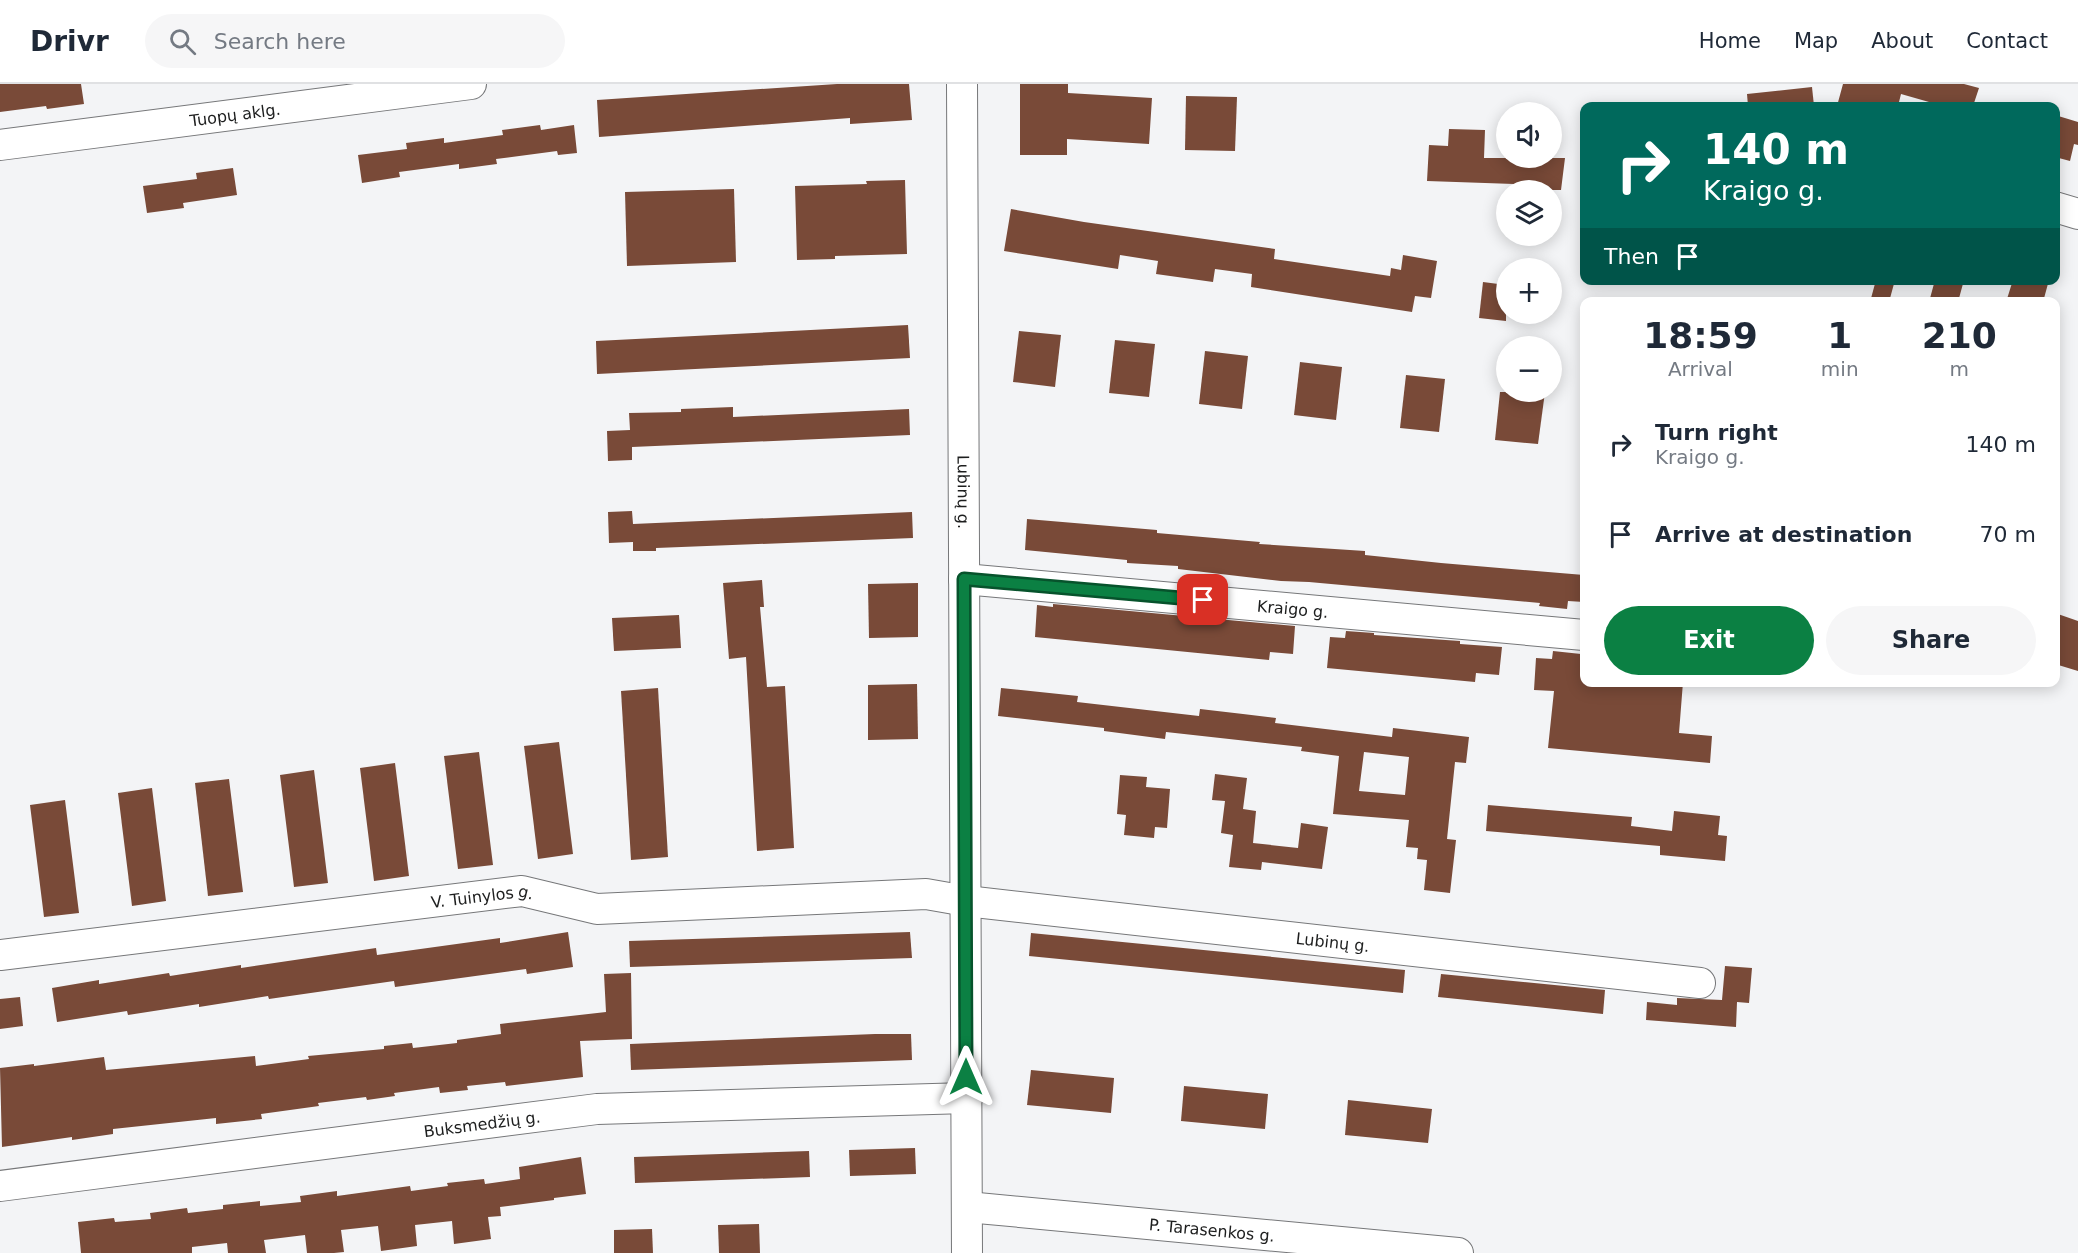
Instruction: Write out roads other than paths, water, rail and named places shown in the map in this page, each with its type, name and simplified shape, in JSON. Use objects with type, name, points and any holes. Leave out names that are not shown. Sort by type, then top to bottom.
[{"type":"street","name":"Tuopų aklg.","points":[[0,145],[471,84]]},
{"type":"street","name":"Lubinų g.","points":[[962,84],[967,1253]]},
{"type":"street","points":[[2060,209],[2078,214]]},
{"type":"street","name":"Kraigo g.","points":[[964,579],[1580,635]]},
{"type":"street","name":"V. Tuinylos g.","points":[[0,955],[522,891],[597,909],[926,894],[966,901]]},
{"type":"street","name":"Lubinų g.","points":[[966,901],[1700,983]]},
{"type":"street","name":"Buksmedžių g.","points":[[0,1186],[597,1109],[967,1098]]},
{"type":"street","name":"P. Tarasenkos g.","points":[[967,1207],[1458,1253]]}]
